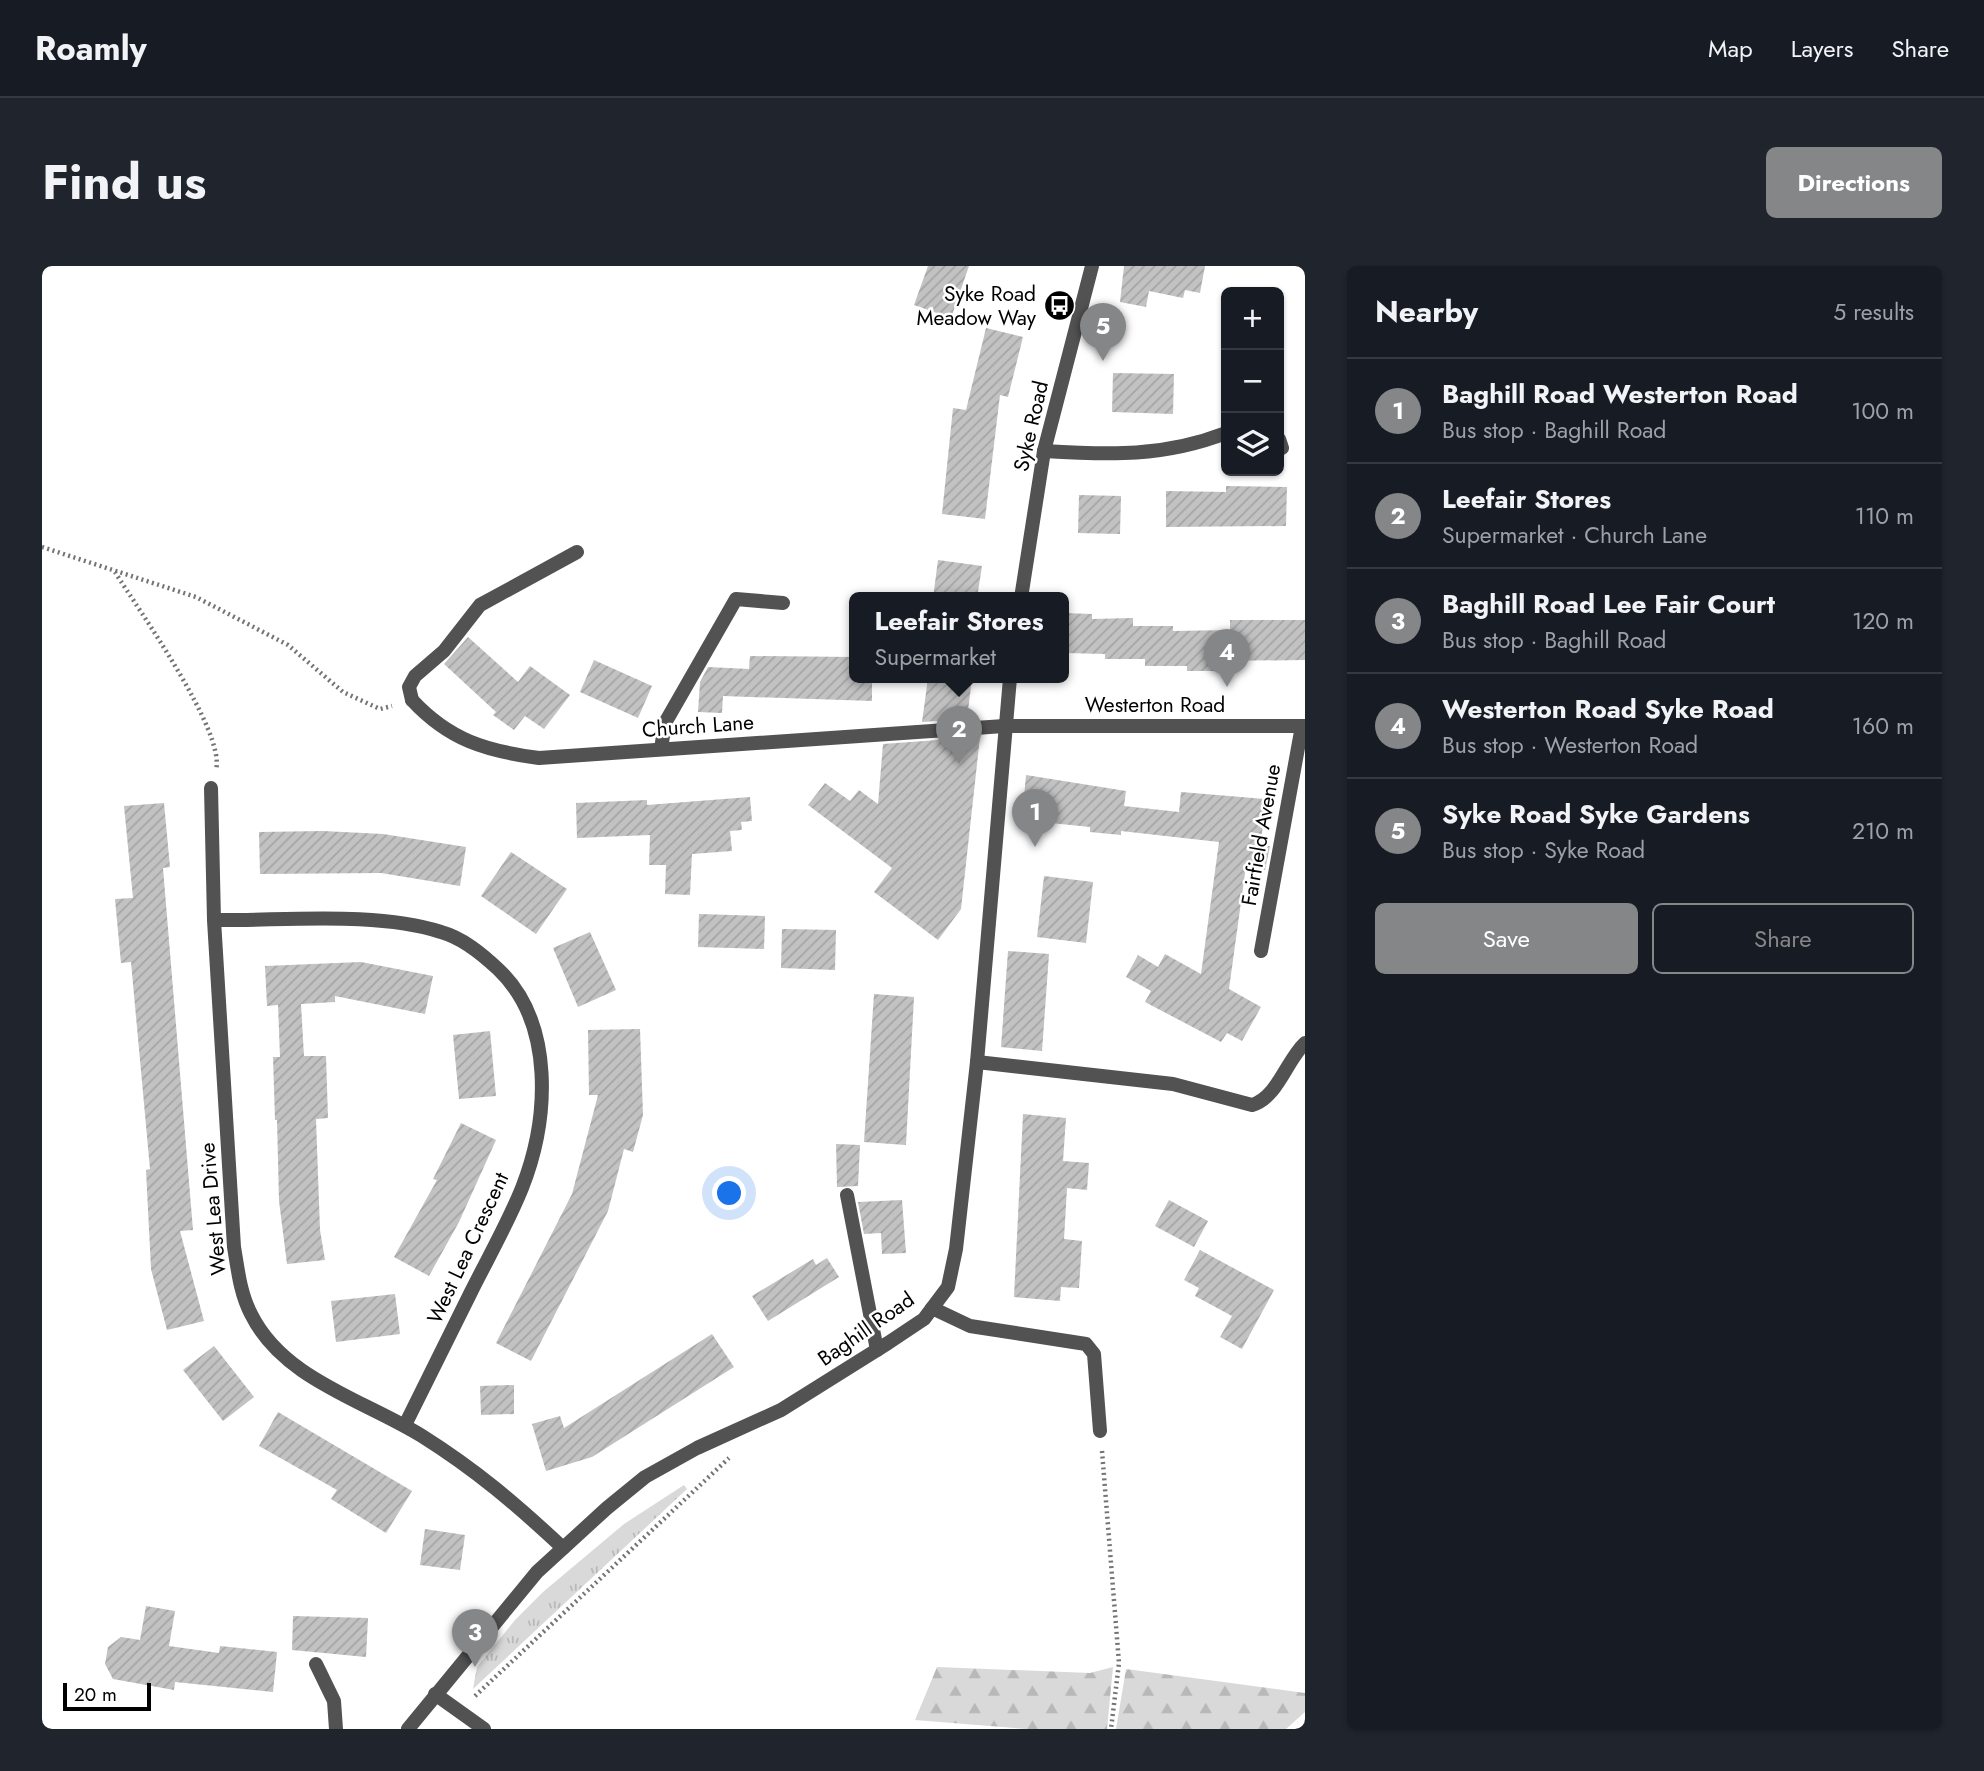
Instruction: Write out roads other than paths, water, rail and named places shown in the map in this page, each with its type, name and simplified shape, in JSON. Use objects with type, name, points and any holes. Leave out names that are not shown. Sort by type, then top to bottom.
[{"type":"street","name":"Syke Road","points":[[1022,592],[1044,451],[1092,266]]},
{"type":"street","points":[[1044,451],[1102,455],[1158,453],[1221,434]]},
{"type":"street","name":"Church Lane","points":[[577,552],[480,605],[443,651],[415,676],[409,687],[412,700],[430,719],[463,739],[497,753],[539,758],[1004,726]]},
{"type":"street","points":[[661,749],[665,723],[736,599],[783,603]]},
{"type":"street","points":[[1004,726],[1009,683]]},
{"type":"street","name":"Westerton Road","points":[[1004,726],[1304,726]]},
{"type":"street","name":"Baghill Road","points":[[408,1729],[502,1611],[563,1548],[645,1477],[697,1448],[781,1410],[877,1350],[924,1319],[948,1287],[957,1249],[977,1062],[1004,726]]},
{"type":"street","name":"Fairfield Avenue","points":[[1261,951],[1304,726]]},
{"type":"street","name":"West Lea Drive","points":[[211,788],[214,920],[234,1247],[240,1286],[251,1315],[276,1347],[304,1373],[405,1425],[507,1495],[563,1548]]},
{"type":"street","name":"West Lea Crescent","points":[[214,920],[396,922],[443,932],[481,953],[513,983],[535,1023],[542,1062],[540,1104],[535,1144],[523,1187],[405,1425]]},
{"type":"street","points":[[977,1062],[1173,1084],[1252,1105],[1268,1097],[1293,1056],[1305,1043]]},
{"type":"street","points":[[847,1195],[877,1350]]},
{"type":"street","points":[[932,1308],[971,1326],[1086,1344],[1094,1354],[1100,1431]]},
{"type":"street","points":[[316,1664],[334,1701],[336,1729]]},
{"type":"street","points":[[435,1694],[484,1729]]},
{"type":"place","name":"Syke Road Meadow Way","points":[[1059,306]]},
{"type":"place","name":"Syke Road Syke Gardens","points":[[1103,361]]},
{"type":"place","name":"Westerton Road Syke Road","points":[[1227,687]]},
{"type":"place","name":"Leefair Stores","points":[[959,764]]},
{"type":"place","name":"Baghill Road Westerton Road","points":[[1035,847]]},
{"type":"place","name":"Baghill Road Lee Fair Court","points":[[475,1667]]}]
